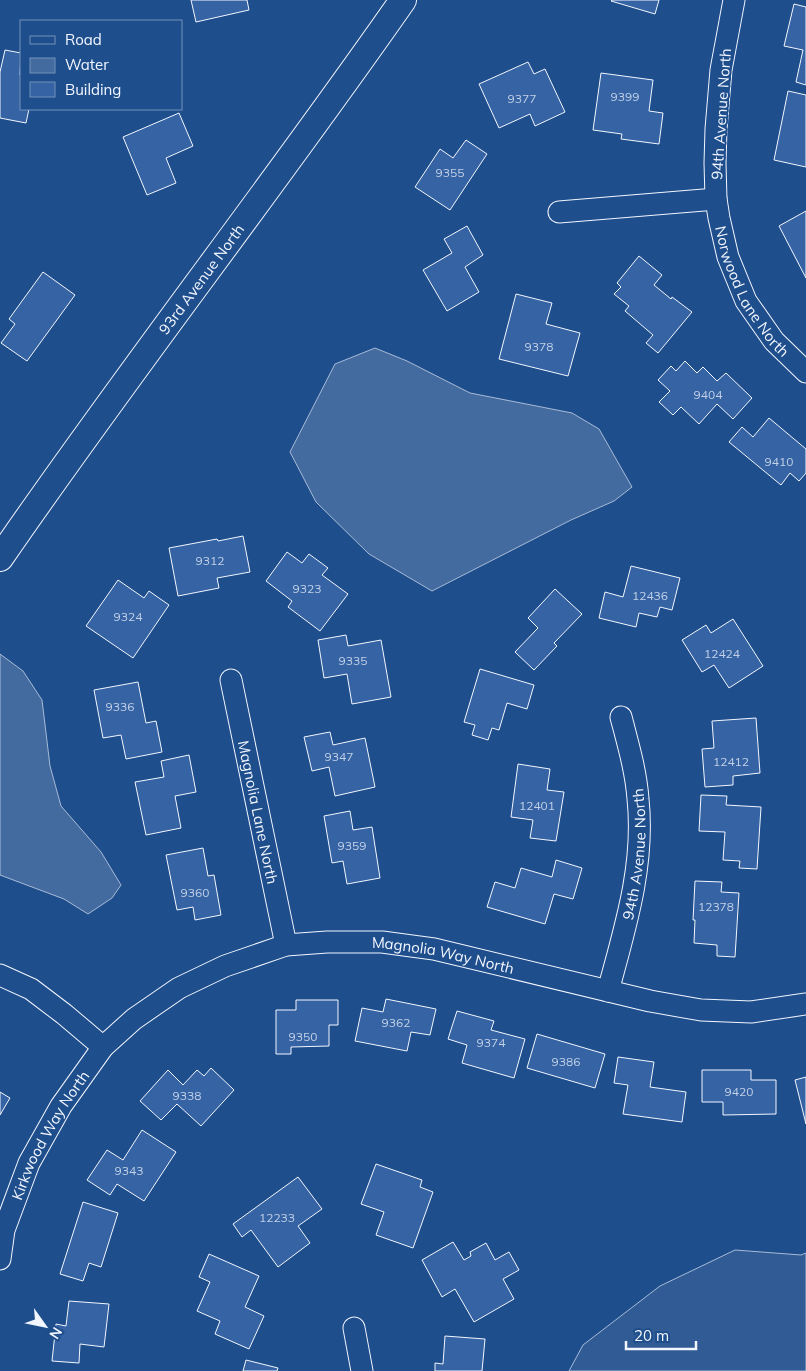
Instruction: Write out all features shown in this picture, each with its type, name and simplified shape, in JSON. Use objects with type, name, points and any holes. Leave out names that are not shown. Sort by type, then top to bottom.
[{"type":"street","name":"93rd Avenue North","points":[[0,558],[73,452],[291,158],[403,0]]},
{"type":"street","name":"94th Avenue North","points":[[716,199],[715,163],[721,70],[734,0]]},
{"type":"street","points":[[559,212],[716,199]]},
{"type":"street","name":"Norwood Lane North","points":[[716,199],[728,257],[746,302],[774,342],[806,372]]},
{"type":"street","name":"Magnolia Lane North","points":[[231,680],[286,945]]},
{"type":"street","name":"94th Avenue North","points":[[608,991],[632,902],[640,850],[638,799],[632,761],[621,717]]},
{"type":"street","name":"Magnolia Way North","points":[[103,1046],[134,1019],[179,988],[225,966],[286,945],[327,942],[382,942],[434,949],[608,991],[701,1010],[752,1012],[806,1004]]},
{"type":"street","points":[[0,975],[31,989],[103,1046]]},
{"type":"street","name":"Kirkwood Way North","points":[[0,1259],[2,1229],[29,1163],[60,1106],[103,1046]]},
{"type":"street","points":[[354,1328],[362,1371]]},
{"type":"shaded area","points":[[735,1250],[801,1255],[806,1253],[806,1371],[569,1371],[583,1345],[660,1286]]},
{"type":"water","points":[[375,348],[407,361],[470,393],[572,413],[599,429],[632,487],[614,501],[571,520],[432,591],[369,554],[316,502],[290,452],[335,364]]},
{"type":"water","points":[[0,654],[23,671],[42,700],[50,766],[61,806],[101,852],[121,885],[112,898],[88,914],[64,899],[0,875]]},
{"type":"building","points":[[191,0],[247,0],[249,10],[196,22]]},
{"type":"building","points":[[612,0],[659,0],[655,14]]},
{"type":"building","points":[[794,4],[806,7],[806,85],[796,82],[803,50],[784,46]]},
{"type":"building","points":[[5,50],[20,53],[20,110],[29,110],[26,123],[0,118],[0,72]]},
{"type":"building","points":[[528,62],[534,74],[545,69],[565,112],[535,126],[530,114],[499,128],[479,84]]},
{"type":"building","points":[[601,73],[653,80],[649,111],[663,113],[659,144],[621,139],[622,134],[593,130]]},
{"type":"building","points":[[788,91],[806,95],[806,167],[774,160]]},
{"type":"building","points":[[179,113],[193,146],[166,158],[176,183],[147,195],[123,137]]},
{"type":"building","points":[[466,140],[487,154],[450,210],[415,187],[440,149],[453,158]]},
{"type":"building","points":[[806,211],[806,278],[779,226]]},
{"type":"building","points":[[467,226],[483,255],[465,267],[479,292],[447,311],[423,270],[452,253],[444,239]]},
{"type":"building","points":[[639,256],[662,275],[654,285],[671,299],[672,297],[692,312],[658,353],[646,343],[653,335],[625,311],[629,306],[614,294],[621,287],[617,283]]},
{"type":"building","points":[[43,272],[75,295],[27,361],[1,343],[15,324],[9,319]]},
{"type":"building","points":[[516,294],[552,303],[546,324],[580,333],[568,376],[499,359]]},
{"type":"building","points":[[685,361],[697,373],[703,367],[717,381],[726,373],[752,398],[733,419],[717,404],[699,424],[681,407],[673,415],[659,402],[670,391],[658,380],[671,366],[676,371]]},
{"type":"building","points":[[769,418],[806,449],[806,473],[799,481],[790,473],[781,485],[729,442],[742,427],[753,437]]},
{"type":"building","points":[[243,536],[250,572],[217,578],[219,588],[178,596],[169,548]]},
{"type":"building","points":[[287,552],[302,563],[309,554],[328,568],[322,575],[348,594],[320,631],[288,607],[292,601],[266,581]]},
{"type":"building","points":[[631,566],[680,578],[672,610],[660,607],[657,617],[639,613],[636,627],[599,618],[605,592],[623,597]]},
{"type":"building","points":[[118,580],[144,598],[149,591],[169,605],[133,658],[86,626]]},
{"type":"building","points":[[555,589],[582,614],[554,643],[557,646],[534,670],[515,652],[538,628],[528,618]]},
{"type":"building","points":[[733,619],[763,666],[729,688],[714,665],[702,672],[682,640],[706,625],[711,633]]},
{"type":"building","points":[[346,635],[348,646],[381,640],[391,697],[352,704],[347,674],[324,678],[318,640]]},
{"type":"building","points":[[480,669],[534,685],[527,709],[507,703],[499,730],[492,728],[488,740],[472,735],[475,725],[464,722]]},
{"type":"building","points":[[138,682],[146,723],[156,721],[162,752],[126,759],[121,735],[103,738],[94,690]]},
{"type":"building","points":[[756,718],[760,773],[733,776],[733,785],[705,787],[702,749],[714,748],[712,721]]},
{"type":"building","points":[[330,732],[333,745],[365,738],[375,787],[335,796],[329,767],[312,771],[304,737]]},
{"type":"building","points":[[189,755],[196,792],[175,796],[181,828],[146,835],[135,782],[164,777],[161,761]]},
{"type":"building","points":[[518,764],[550,769],[547,790],[564,792],[556,841],[530,838],[533,820],[511,817]]},
{"type":"building","points":[[701,795],[727,796],[726,805],[761,807],[757,869],[739,868],[740,861],[723,860],[725,832],[699,831]]},
{"type":"building","points":[[350,811],[353,830],[372,827],[380,878],[347,884],[343,861],[332,863],[324,816]]},
{"type":"building","points":[[203,848],[208,876],[214,875],[221,915],[195,920],[193,907],[177,910],[166,855]]},
{"type":"building","points":[[556,860],[582,868],[573,899],[554,894],[545,924],[487,907],[495,882],[515,888],[521,868],[552,877]]},
{"type":"building","points":[[695,881],[722,882],[721,892],[739,893],[735,957],[717,956],[717,945],[694,943]]},
{"type":"building","points":[[386,999],[436,1009],[430,1035],[411,1032],[407,1051],[355,1041],[362,1008],[383,1012]]},
{"type":"building","points":[[296,1000],[338,1000],[338,1025],[329,1025],[329,1046],[291,1047],[291,1054],[276,1054],[276,1010],[296,1010]]},
{"type":"building","points":[[457,1011],[494,1021],[491,1030],[525,1039],[514,1078],[462,1063],[467,1045],[448,1039]]},
{"type":"building","points":[[537,1034],[605,1054],[595,1088],[527,1068]]},
{"type":"building","points":[[618,1057],[654,1062],[650,1087],[686,1092],[682,1122],[623,1114],[628,1085],[614,1083]]},
{"type":"building","points":[[211,1068],[234,1090],[201,1126],[177,1104],[161,1120],[140,1101],[168,1070],[183,1085],[197,1070],[204,1076]]},
{"type":"building","points":[[702,1070],[751,1070],[751,1080],[776,1080],[776,1114],[723,1115],[723,1102],[702,1102]]},
{"type":"building","points":[[806,1077],[806,1124],[795,1080]]},
{"type":"building","points":[[0,1092],[10,1098],[0,1115]]},
{"type":"building","points":[[142,1130],[176,1152],[144,1201],[117,1184],[110,1195],[87,1180],[107,1150],[123,1160]]},
{"type":"building","points":[[376,1164],[422,1180],[420,1187],[433,1192],[413,1248],[376,1235],[384,1212],[361,1204]]},
{"type":"building","points":[[298,1177],[322,1209],[298,1226],[310,1243],[278,1267],[251,1230],[242,1237],[233,1224]]},
{"type":"building","points":[[83,1202],[118,1213],[101,1267],[89,1263],[83,1281],[60,1274]]},
{"type":"building","points":[[453,1242],[464,1260],[471,1256],[470,1252],[486,1243],[495,1260],[509,1252],[519,1270],[503,1279],[514,1299],[474,1322],[455,1289],[442,1297],[422,1260]]},
{"type":"building","points":[[209,1254],[259,1276],[245,1307],[264,1316],[249,1349],[215,1334],[220,1321],[197,1311],[210,1282],[199,1277]]},
{"type":"building","points":[[69,1301],[109,1304],[104,1347],[80,1344],[79,1363],[52,1361],[56,1324],[66,1326]]},
{"type":"building","points":[[445,1336],[485,1339],[482,1371],[435,1371],[435,1363],[443,1364]]},
{"type":"building","points":[[246,1360],[278,1368],[277,1371],[243,1371]]}]
